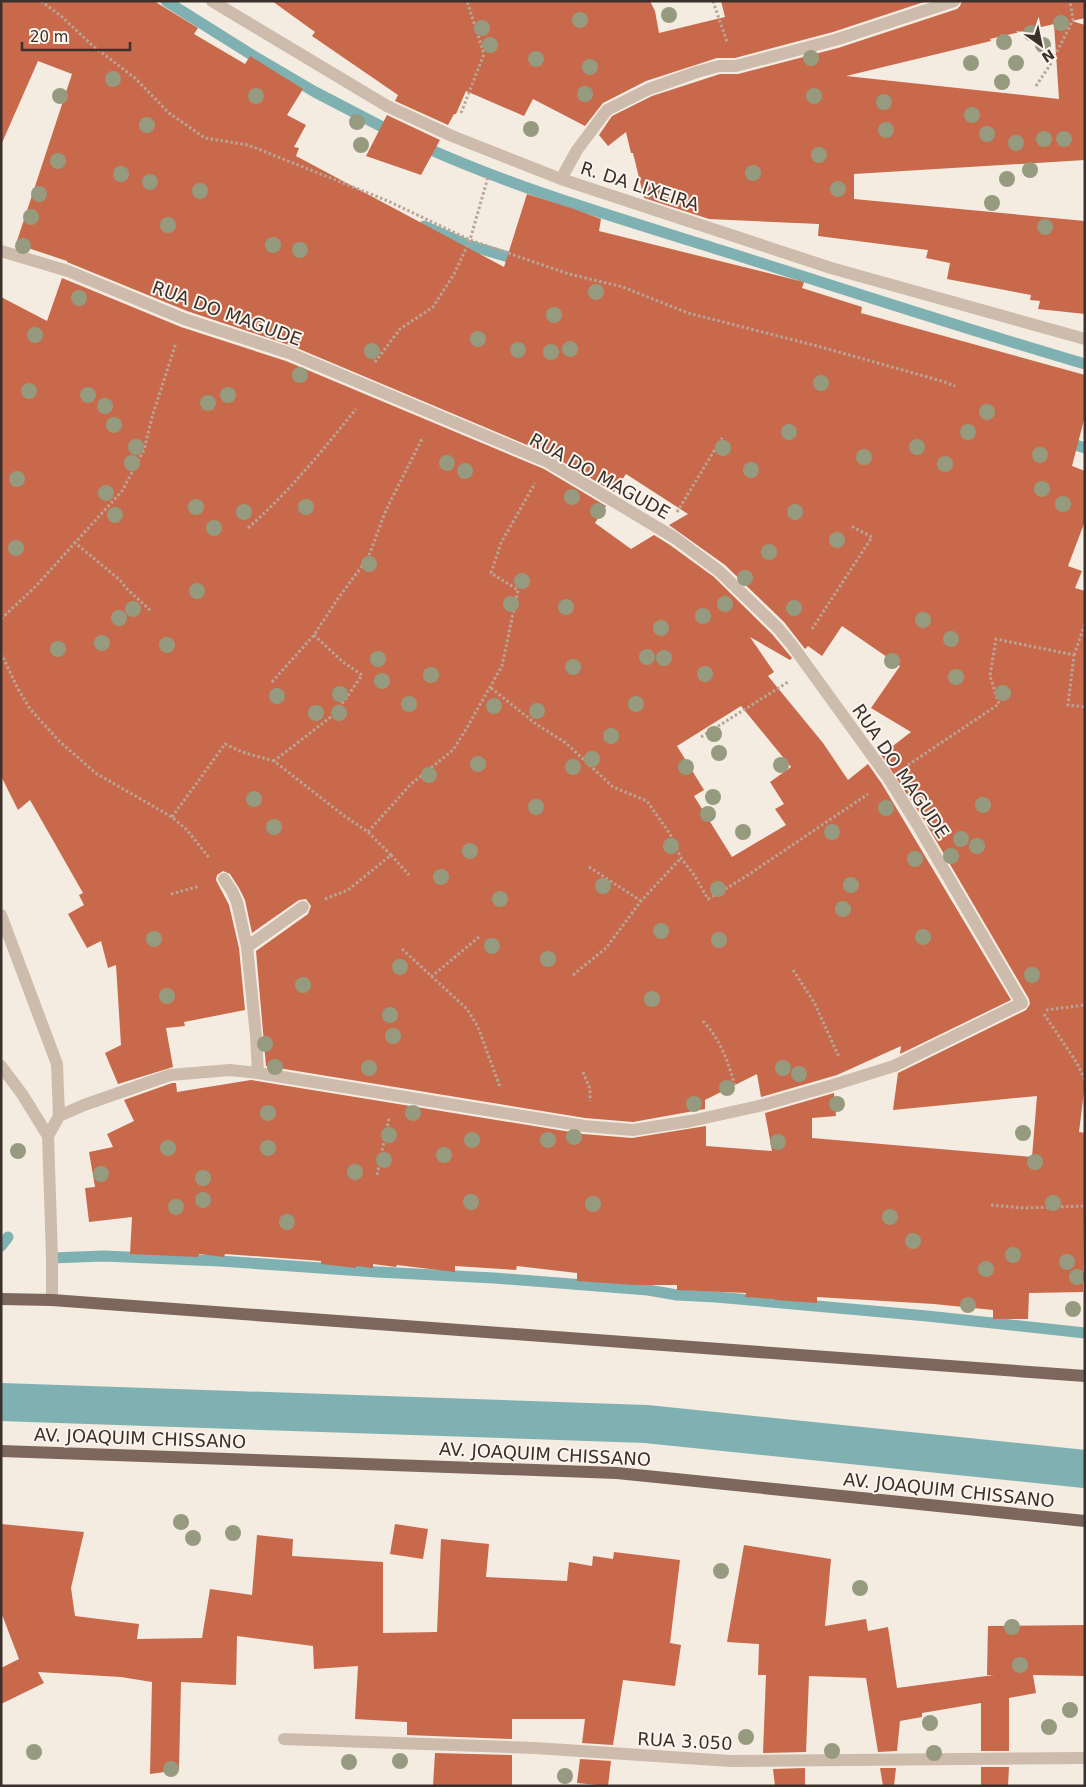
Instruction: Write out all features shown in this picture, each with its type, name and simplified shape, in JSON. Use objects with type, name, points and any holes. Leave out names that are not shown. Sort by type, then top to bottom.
[{"type":"main road","points":[[1,1299],[52,1300],[1085,1376]]},
{"type":"main road","name":"AV. JOAQUIM CHISSANO","points":[[1,1451],[617,1473],[1085,1522]]},
{"type":"street","name":"R. DA LIXEIRA","points":[[212,1],[387,106],[491,152],[561,179],[831,268],[1085,339]]},
{"type":"street","points":[[561,179],[577,150],[607,110],[648,89],[719,66],[736,66],[835,40],[954,1]]},
{"type":"street","name":"RUA DO MAGUDE","points":[[1,251],[68,272],[184,319],[289,353],[548,462],[665,531],[719,572],[778,628],[810,668],[889,778],[1022,1003],[894,1066],[848,1081]]},
{"type":"street","points":[[224,879],[237,902],[247,947],[258,1073]]},
{"type":"street","points":[[247,947],[303,907]]},
{"type":"street","points":[[1,915],[57,1064],[60,1116],[48,1136]]},
{"type":"street","points":[[1,1066],[22,1094],[48,1136],[52,1300]]},
{"type":"street","points":[[60,1116],[84,1105],[170,1075],[230,1070],[584,1126],[633,1130],[692,1121],[741,1110],[848,1081]]},
{"type":"street","name":"RUA 3.050","points":[[284,1739],[516,1747],[731,1761],[1085,1758]]},
{"type":"path","points":[[41,1],[61,16],[93,46],[135,78],[169,113],[205,138],[248,145],[388,201],[470,240],[569,274],[623,287],[688,314],[838,352],[955,386]]},
{"type":"path","points":[[452,136],[484,54],[467,1]]},
{"type":"path","points":[[713,1],[736,66]]},
{"type":"path","points":[[1036,86],[1050,65],[1073,20],[1070,1]]},
{"type":"path","points":[[248,528],[285,494],[312,464],[362,401],[369,387],[366,376],[400,329],[433,307],[454,274],[470,240],[488,178],[491,152]]},
{"type":"path","points":[[1,620],[35,586],[122,491],[144,450],[152,417],[184,319]]},
{"type":"path","points":[[272,682],[314,635],[368,558],[386,510],[434,414]]},
{"type":"path","points":[[665,531],[722,438]]},
{"type":"path","points":[[368,832],[411,784],[453,750],[502,666],[518,590],[491,573],[501,543],[548,462]]},
{"type":"path","points":[[792,645],[809,633],[872,537],[851,526]]},
{"type":"path","points":[[74,542],[120,580],[151,611]]},
{"type":"path","points":[[1085,624],[1074,655],[1068,705],[1085,707]]},
{"type":"path","points":[[274,761],[332,716],[362,675],[343,662],[314,635]]},
{"type":"path","points":[[490,688],[536,724],[566,743],[613,787],[647,801],[670,834],[681,858],[694,875],[708,899],[742,879],[999,704],[990,676],[996,639],[1074,655]]},
{"type":"path","points":[[1,653],[30,709],[60,742],[96,774],[172,817],[187,830],[224,879]]},
{"type":"path","points":[[701,737],[810,668]]},
{"type":"path","points":[[172,817],[225,744],[242,752],[274,761],[342,815],[368,832],[410,875]]},
{"type":"path","points":[[303,907],[348,890],[391,855]]},
{"type":"path","points":[[573,974],[606,948],[641,901],[681,858]]},
{"type":"path","points":[[588,866],[641,901]]},
{"type":"path","points":[[431,976],[479,937]]},
{"type":"path","points":[[402,949],[467,1009],[478,1027],[498,1080],[506,1114]]},
{"type":"path","points":[[793,970],[814,1002],[848,1081]]},
{"type":"path","points":[[1085,1005],[1042,1010],[1077,1063],[1085,1080]]},
{"type":"path","points":[[704,1021],[711,1029],[727,1058],[741,1110]]},
{"type":"path","points":[[377,1175],[394,1096]]},
{"type":"path","points":[[991,1205],[1024,1208],[1085,1206]]},
{"type":"building","points":[[1,1],[154,1],[198,28],[194,34],[245,64],[250,56],[303,89],[287,115],[306,125],[294,147],[299,148],[296,156],[504,267],[527,194],[601,219],[599,231],[804,282],[802,288],[862,307],[861,313],[1085,375],[1085,416],[1072,466],[1085,471],[1085,521],[1068,566],[1082,571],[1075,588],[1085,591],[1085,1083],[1079,1132],[1085,1133],[1083,1292],[1029,1293],[1028,1319],[993,1319],[993,1310],[934,1304],[817,1297],[817,1303],[775,1300],[745,1297],[746,1293],[677,1290],[677,1285],[634,1285],[577,1281],[577,1273],[517,1266],[516,1270],[455,1266],[455,1272],[373,1264],[373,1268],[356,1266],[356,1268],[321,1264],[321,1261],[225,1254],[224,1257],[199,1254],[198,1257],[130,1254],[132,1217],[89,1222],[85,1188],[95,1187],[89,1152],[113,1147],[107,1134],[134,1121],[124,1100],[172,1083],[176,1083],[177,1092],[251,1080],[583,1134],[632,1138],[706,1126],[706,1146],[772,1151],[765,1113],[834,1093],[836,1116],[812,1118],[812,1138],[1032,1157],[1037,1096],[893,1110],[898,1073],[1026,1010],[1030,1004],[1029,999],[924,820],[881,755],[911,732],[871,708],[900,666],[842,626],[822,656],[808,646],[805,649],[784,622],[725,565],[669,525],[688,514],[626,474],[614,492],[551,455],[292,346],[187,311],[67,261],[16,244],[72,74],[38,61],[1,145]]},
{"type":"building","points":[[272,1],[650,1],[655,11],[659,33],[725,17],[721,1],[927,1],[833,32],[735,58],[717,58],[646,81],[603,103],[585,126],[533,99],[524,116],[466,91],[456,114],[454,114],[448,125],[395,101],[398,95],[312,36],[315,32]]},
{"type":"building","points":[[962,1],[1085,1],[1085,18],[1072,21],[1085,25],[1085,160],[854,174],[854,199],[1085,221],[1085,314],[1038,309],[1040,301],[1030,300],[1031,295],[947,279],[950,263],[926,258],[928,250],[818,236],[819,224],[709,219],[644,198],[626,132],[608,146],[599,135],[612,116],[652,96],[720,74],[738,74],[838,48],[957,9]],"holes":[[[1054,24],[1059,99],[846,76]]]},
{"type":"building","points":[[387,115],[440,140],[421,175],[366,156]]},
{"type":"building","points":[[62,278],[181,327],[286,361],[544,469],[606,506],[595,523],[631,549],[654,535],[670,545],[714,577],[772,634],[792,658],[790,660],[750,637],[774,672],[768,676],[823,743],[848,780],[868,764],[882,784],[1011,1000],[900,1054],[901,1046],[837,1075],[761,1097],[757,1074],[705,1100],[705,1109],[633,1122],[585,1118],[266,1066],[256,951],[308,914],[311,906],[306,899],[299,900],[252,933],[245,900],[230,874],[223,871],[217,875],[216,880],[229,905],[239,948],[245,1010],[184,1022],[185,1026],[166,1028],[173,1067],[118,1084],[105,1053],[121,1045],[116,965],[108,968],[101,941],[87,948],[68,914],[84,905],[79,895],[83,893],[30,800],[18,810],[1,776],[1,297],[47,321]],"holes":[[[741,706],[791,767],[770,782],[784,804],[775,809],[786,825],[732,857],[694,796],[704,790],[677,746]]]},
{"type":"building","points":[[1,1524],[84,1532],[71,1588],[75,1616],[139,1624],[137,1639],[202,1638],[210,1589],[252,1595],[257,1535],[293,1539],[292,1556],[383,1562],[383,1633],[437,1632],[441,1539],[489,1544],[486,1577],[567,1581],[569,1562],[592,1566],[593,1556],[613,1559],[614,1552],[680,1560],[670,1643],[681,1645],[675,1686],[623,1680],[613,1745],[582,1743],[585,1719],[512,1719],[512,1739],[407,1735],[407,1722],[355,1719],[358,1666],[314,1669],[313,1646],[237,1636],[236,1685],[181,1682],[179,1770],[150,1774],[152,1682],[121,1677],[38,1672],[44,1683],[1,1704],[1,1668],[19,1659],[1,1612]]},
{"type":"building","points":[[395,1524],[428,1529],[423,1559],[390,1554]]},
{"type":"building","points":[[744,1545],[831,1559],[825,1626],[866,1619],[868,1631],[888,1627],[897,1688],[994,1675],[987,1675],[988,1626],[1085,1625],[1085,1676],[1033,1675],[1036,1693],[1009,1698],[1009,1751],[981,1751],[981,1703],[922,1713],[922,1717],[900,1721],[897,1751],[878,1752],[866,1678],[809,1676],[806,1752],[763,1753],[766,1675],[758,1675],[759,1644],[727,1642]]},
{"type":"building","points":[[435,1753],[512,1755],[512,1786],[433,1786]]},
{"type":"building","points":[[580,1759],[611,1761],[608,1786],[577,1783]]},
{"type":"building","points":[[981,1767],[1009,1767],[1008,1786],[981,1786]]},
{"type":"building","points":[[805,1768],[805,1786],[775,1786],[773,1769]]},
{"type":"building","points":[[880,1768],[896,1768],[894,1786],[883,1786]]},
{"type":"waterway","points":[[166,1],[315,92],[394,133]]},
{"type":"waterway","points":[[420,145],[457,161],[568,202],[1085,364]]},
{"type":"waterway","points":[[424,226],[468,245],[522,261]]},
{"type":"waterway","points":[[1063,441],[1085,448]]},
{"type":"waterway","points":[[1,1246],[8,1237]]},
{"type":"waterway","points":[[52,1258],[103,1256],[220,1261],[494,1278],[648,1290],[677,1295],[927,1316],[1085,1333]]},
{"type":"waterway","points":[[1,1402],[646,1424],[1085,1469]]}]
